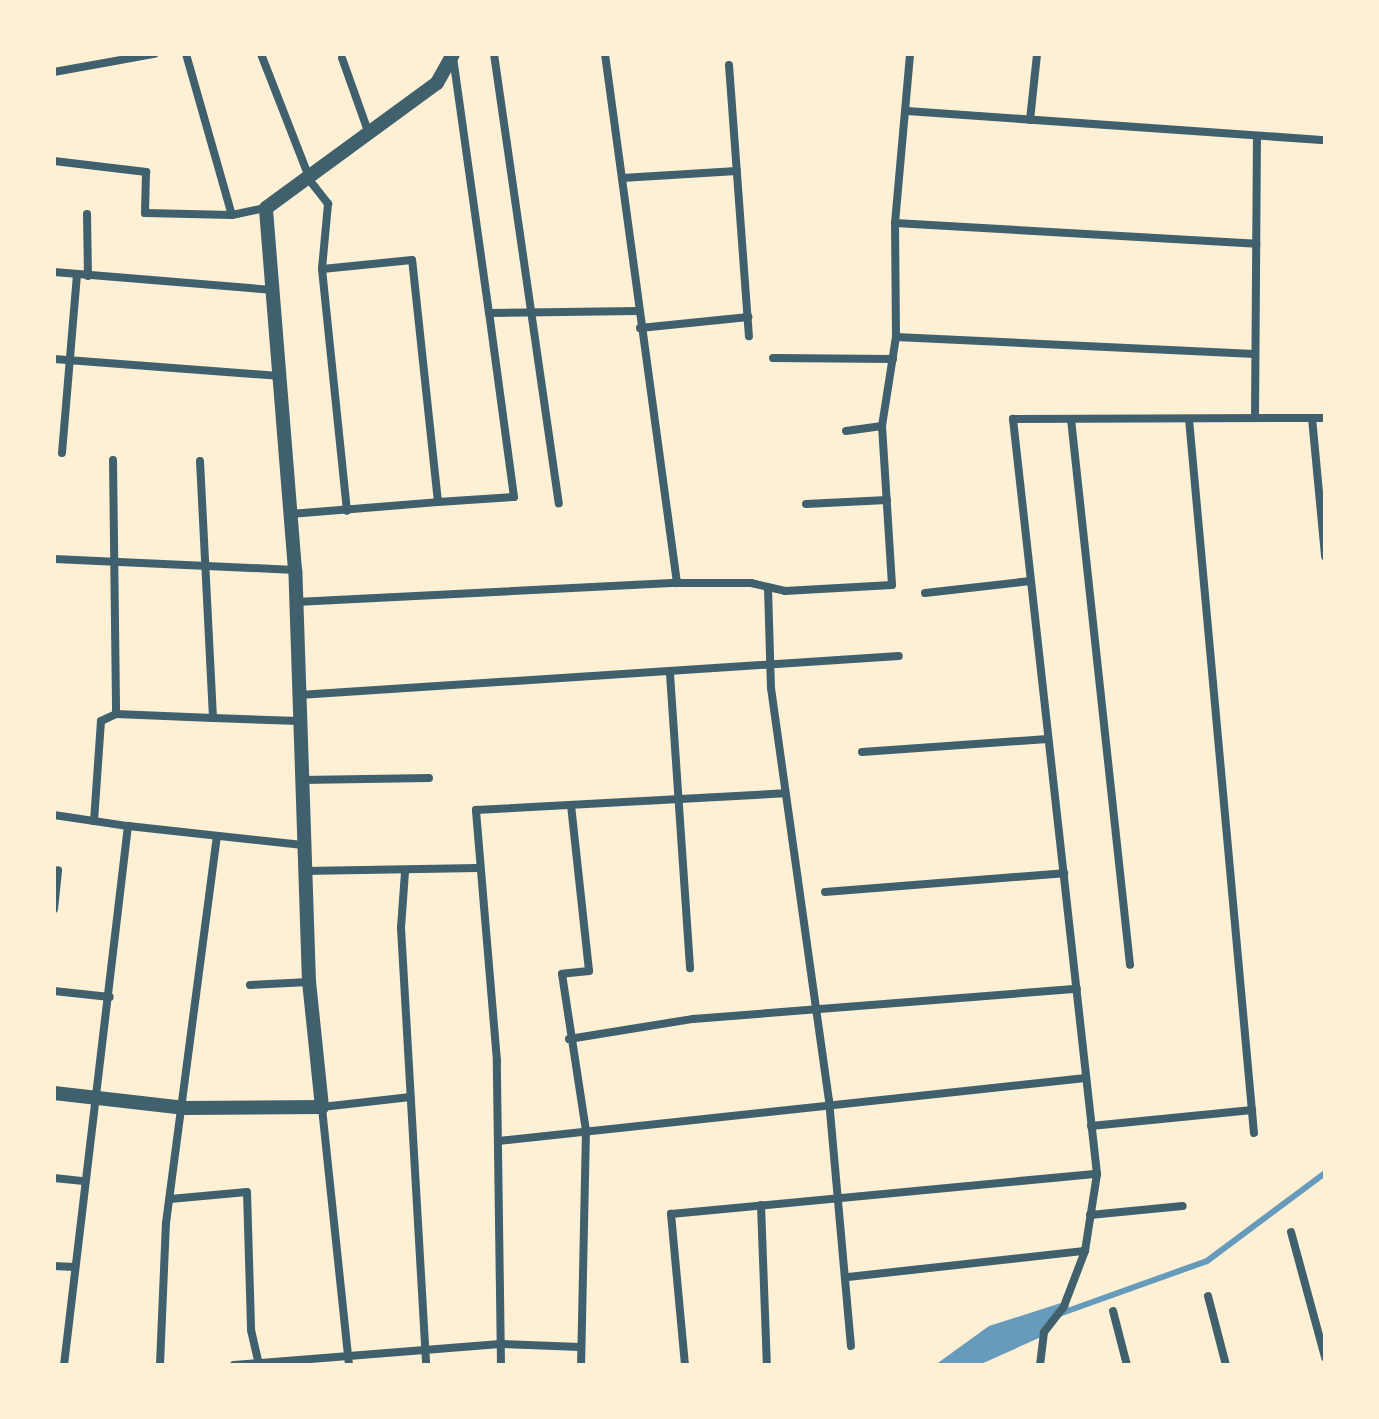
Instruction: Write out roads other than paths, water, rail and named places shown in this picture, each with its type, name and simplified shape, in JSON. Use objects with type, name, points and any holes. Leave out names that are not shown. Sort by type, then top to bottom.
[{"type":"street","points":[[54,72],[154,54]]},
{"type":"street","points":[[186,54],[232,215]]},
{"type":"street","points":[[261,54],[311,182],[328,204],[322,269],[347,511]]},
{"type":"street","points":[[494,54],[529,317],[559,503]]},
{"type":"street","points":[[605,54],[637,311],[677,583]]},
{"type":"street","points":[[296,602],[677,583],[768,588],[892,585],[882,426],[896,337],[895,223],[910,54]]},
{"type":"street","points":[[1030,120],[1037,54]]},
{"type":"street","points":[[54,161],[146,172],[145,213],[232,215],[266,208],[311,182],[370,138],[437,83],[453,55]]},
{"type":"street","points":[[290,514],[514,497],[453,55]]},
{"type":"street","points":[[342,58],[370,138]]},
{"type":"street","points":[[729,65],[749,336]]},
{"type":"street","points":[[907,111],[1325,140]]},
{"type":"street","points":[[1255,418],[1257,137]]},
{"type":"street","points":[[622,178],[737,171]]},
{"type":"street","points":[[266,208],[295,570],[309,982],[349,1360]]},
{"type":"street","points":[[87,214],[88,276]]},
{"type":"street","points":[[895,223],[1256,244]]},
{"type":"street","points":[[322,269],[412,260],[438,502]]},
{"type":"street","points":[[54,272],[271,290]]},
{"type":"street","points":[[62,453],[64,361],[77,275]]},
{"type":"street","points":[[489,313],[529,317],[637,311]]},
{"type":"street","points":[[640,328],[748,317]]},
{"type":"street","points":[[896,337],[1255,354]]},
{"type":"street","points":[[773,358],[893,359]]},
{"type":"street","points":[[54,359],[278,376]]},
{"type":"street","points":[[1312,418],[1325,556]]},
{"type":"street","points":[[1040,1365],[1051,1323],[1064,1306],[1085,1251],[1097,1174],[1013,419],[1325,418]]},
{"type":"street","points":[[1071,419],[1130,965]]},
{"type":"street","points":[[1189,419],[1254,1133]]},
{"type":"street","points":[[846,431],[882,426]]},
{"type":"street","points":[[113,460],[120,561],[116,714]]},
{"type":"street","points":[[200,461],[213,718]]},
{"type":"street","points":[[806,504],[887,500]]},
{"type":"street","points":[[54,559],[295,570]]},
{"type":"street","points":[[925,593],[1030,581]]},
{"type":"street","points":[[768,588],[769,669],[812,1010],[829,1100],[848,1277],[851,1346]]},
{"type":"street","points":[[298,695],[769,669],[899,656]]},
{"type":"street","points":[[670,674],[690,968]]},
{"type":"street","points":[[94,821],[101,721],[116,714],[299,721]]},
{"type":"street","points":[[862,752],[1048,739]]},
{"type":"street","points":[[302,780],[429,778]]},
{"type":"street","points":[[501,1365],[498,1141],[476,810],[679,802],[785,793]]},
{"type":"street","points":[[571,805],[589,971],[562,974],[569,1039],[586,1130],[581,1365]]},
{"type":"street","points":[[54,815],[303,845]]},
{"type":"street","points":[[64,1365],[84,1181],[99,1097],[128,826]]},
{"type":"street","points":[[160,1365],[170,1199],[185,1108],[217,836]]},
{"type":"street","points":[[304,871],[405,872],[478,868]]},
{"type":"street","points":[[54,909],[58,870]]},
{"type":"street","points":[[405,872],[410,1097],[426,1365]]},
{"type":"street","points":[[825,892],[1064,873]]},
{"type":"street","points":[[250,985],[309,982]]},
{"type":"street","points":[[569,1039],[956,993],[1077,989]]},
{"type":"street","points":[[54,991],[110,997]]},
{"type":"street","points":[[498,1141],[829,1100],[1086,1078]]},
{"type":"street","points":[[54,1093],[185,1108],[322,1107],[410,1097]]},
{"type":"street","points":[[1091,1126],[1252,1110]]},
{"type":"street","points":[[685,1365],[671,1214],[1097,1174]]},
{"type":"street","points":[[54,1178],[84,1181]]},
{"type":"street","points":[[170,1199],[247,1192],[251,1330],[259,1364]]},
{"type":"street","points":[[761,1205],[767,1365]]},
{"type":"street","points":[[1090,1215],[1183,1206]]},
{"type":"street","points":[[1291,1232],[1325,1357]]},
{"type":"street","points":[[848,1277],[1085,1251]]},
{"type":"street","points":[[54,1266],[75,1267]]},
{"type":"street","points":[[1208,1296],[1226,1365]]},
{"type":"street","points":[[1113,1311],[1127,1365]]},
{"type":"street","points":[[234,1365],[349,1360],[500,1344],[580,1347]]},
{"type":"water","points":[[1061,1303],[1041,1337],[979,1365],[935,1365],[989,1326]]},
{"type":"waterway","points":[[1059,1314],[1207,1261],[1325,1173]]}]
